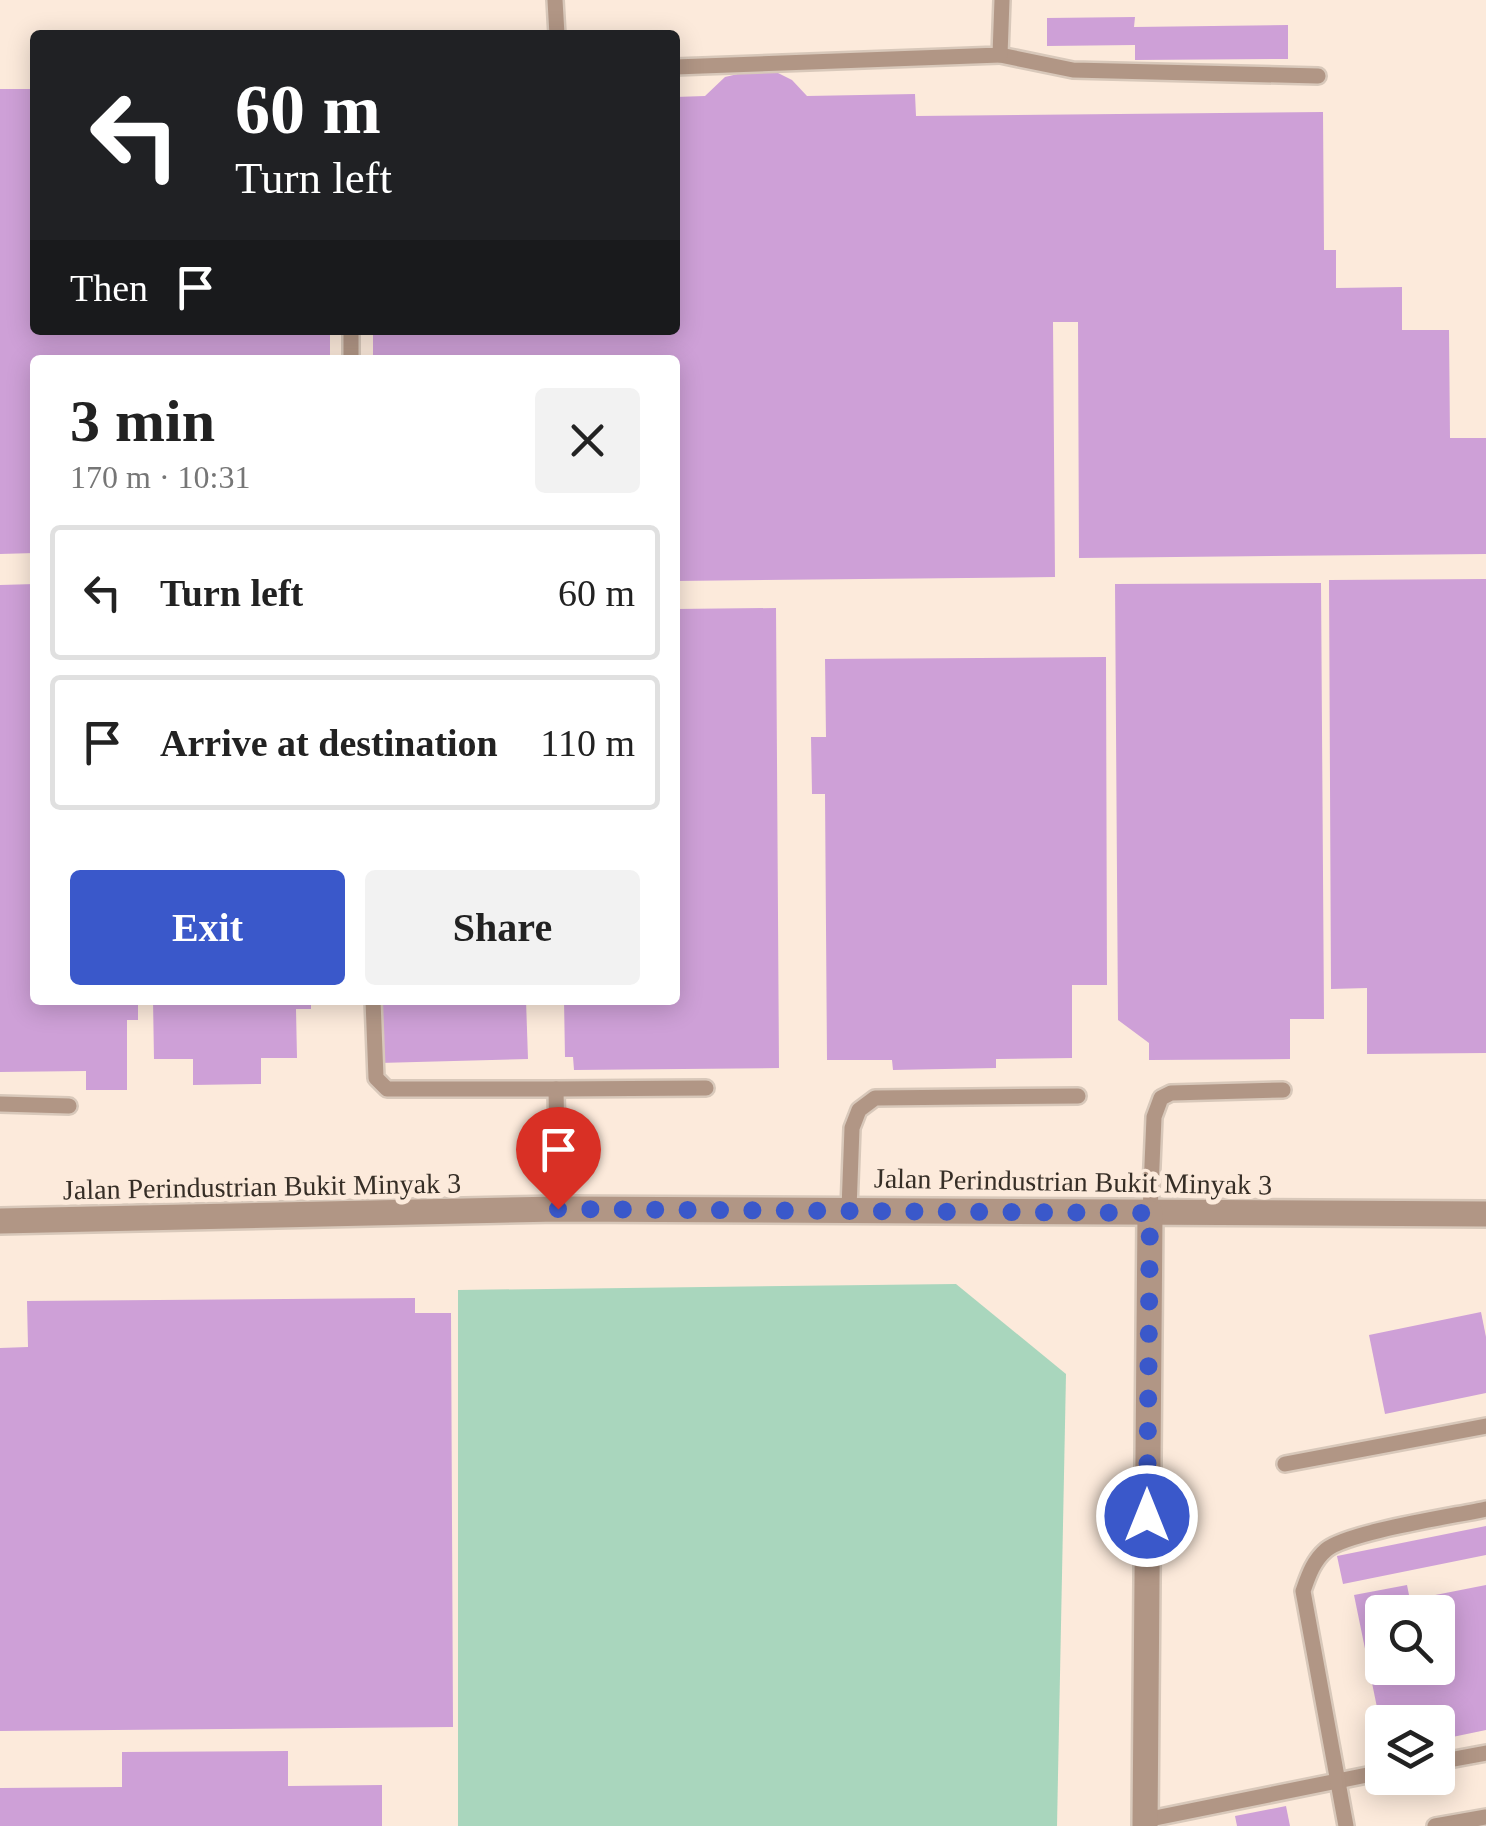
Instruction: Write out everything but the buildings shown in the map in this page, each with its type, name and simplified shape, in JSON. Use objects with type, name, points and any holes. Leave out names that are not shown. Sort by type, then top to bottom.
[{"type":"street","name":"Jalan Perindustrian Bukit Minyak 3","points":[[0,1222],[558,1209],[1486,1214]]},
{"type":"street","points":[[1144,1823],[1150,1213]]},
{"type":"lane","points":[[555,0],[556,30]]},
{"type":"lane","points":[[1000,55],[1002,0]]},
{"type":"lane","points":[[680,67],[1000,55],[1073,70],[1318,76]]},
{"type":"lane","points":[[373,1005],[376,1078],[387,1089],[706,1088]]},
{"type":"lane","points":[[556,1089],[558,1209]]},
{"type":"lane","points":[[1150,1213],[1154,1117],[1160,1098],[1170,1093],[1283,1090]]},
{"type":"lane","points":[[849,1209],[852,1128],[859,1110],[875,1098],[1078,1096]]},
{"type":"lane","points":[[0,1104],[68,1106]]},
{"type":"lane","points":[[1285,1464],[1486,1426]]},
{"type":"lane","points":[[1346,1826],[1303,1592],[1311,1570],[1326,1550],[1348,1539],[1486,1509]]},
{"type":"lane","points":[[1455,1759],[1486,1754]]},
{"type":"lane","points":[[1144,1823],[1365,1775]]},
{"type":"lane","points":[[1435,1826],[1486,1817]]},
{"type":"green space","points":[[956,1284],[1066,1374],[1057,1826],[458,1826],[458,1290]]},
{"type":"route","points":[[558,1209],[1150,1213],[1147,1516]]}]
